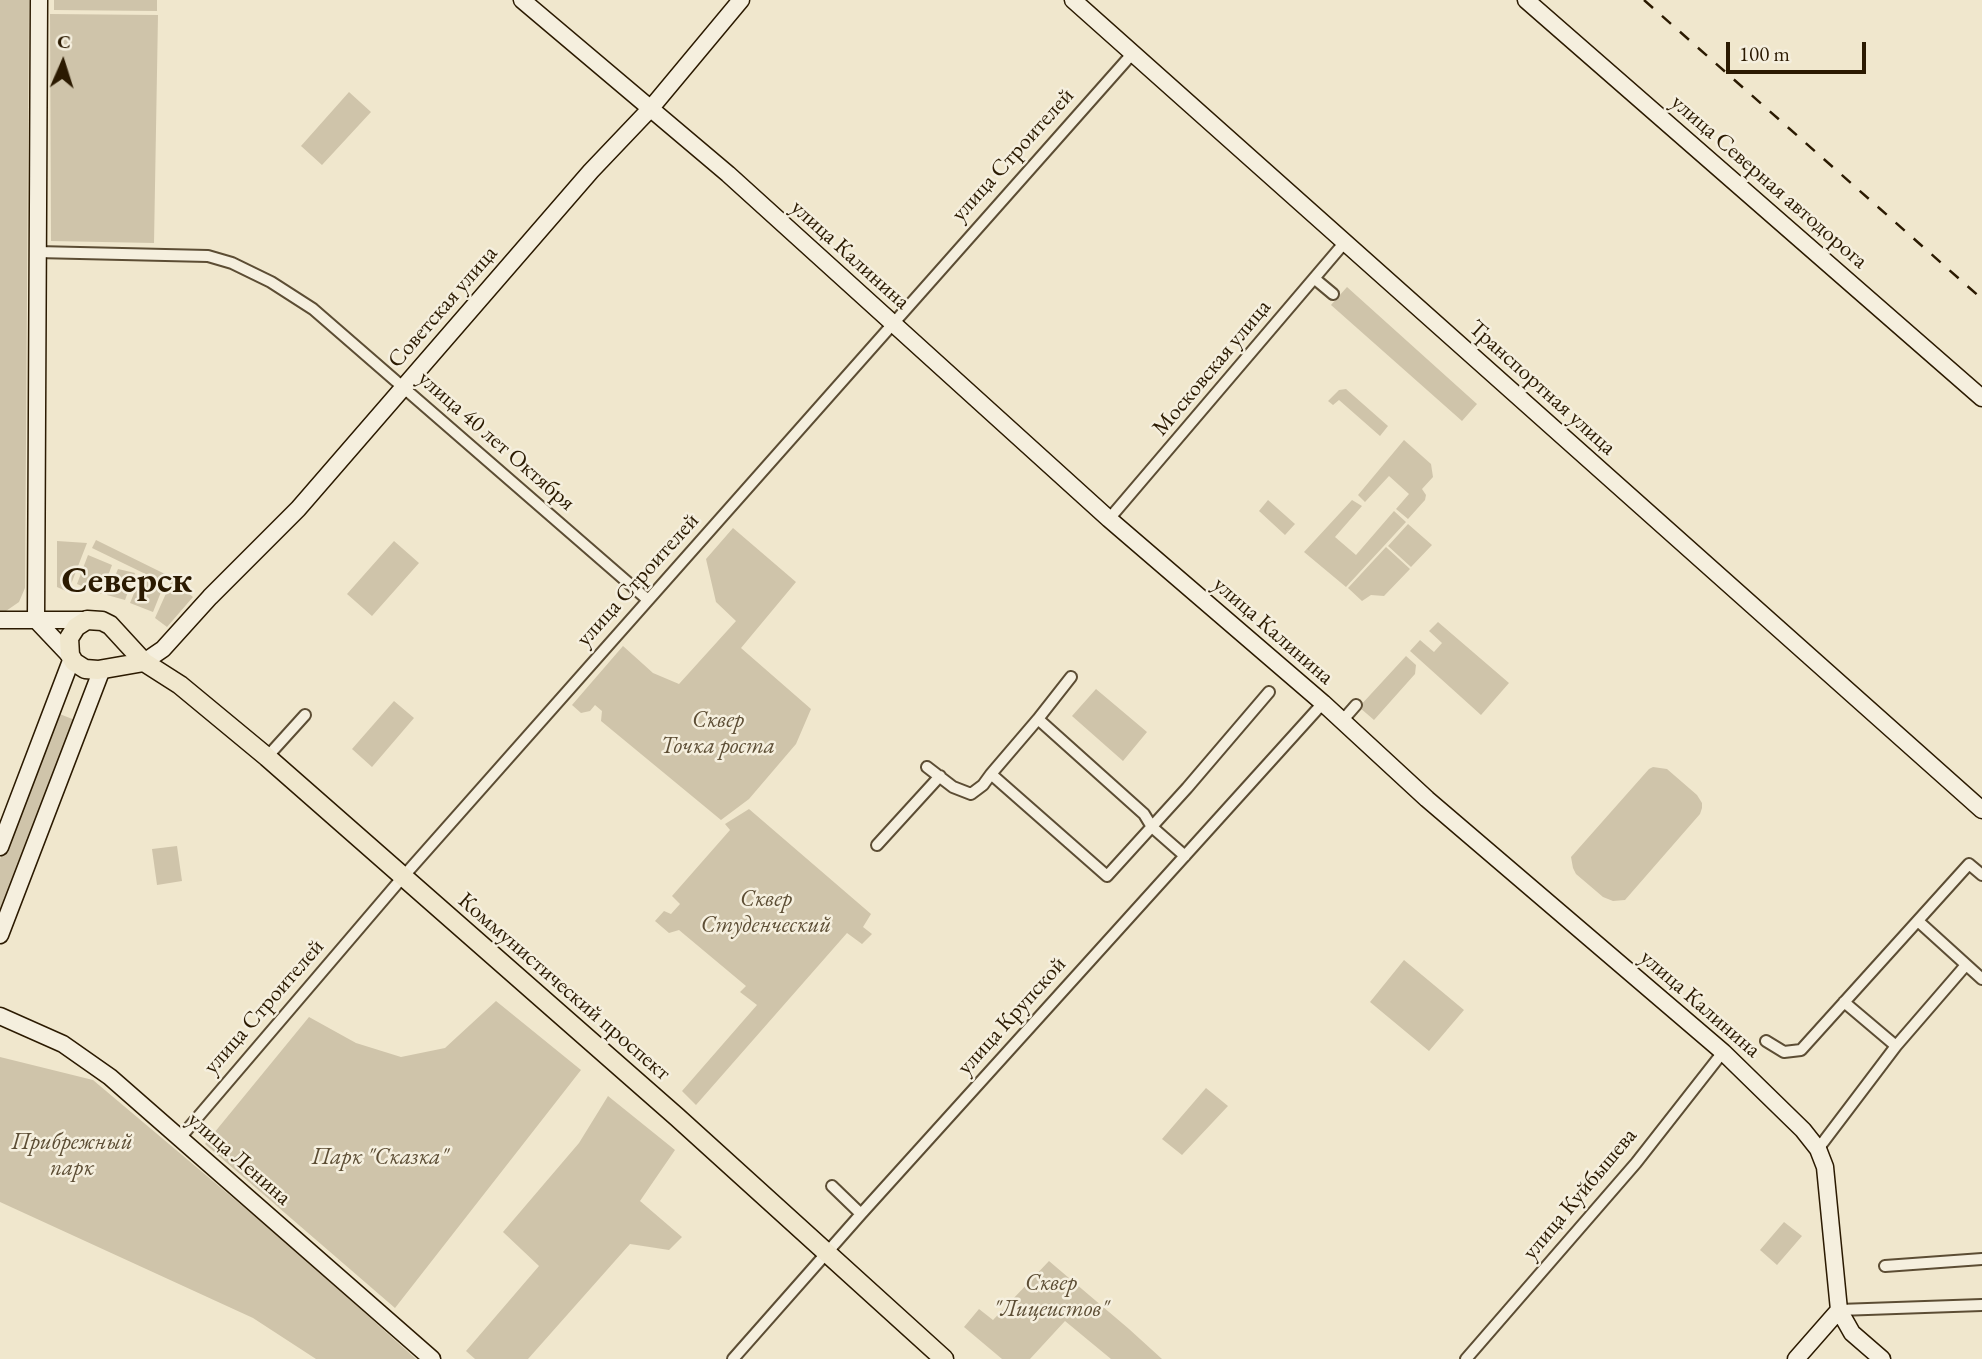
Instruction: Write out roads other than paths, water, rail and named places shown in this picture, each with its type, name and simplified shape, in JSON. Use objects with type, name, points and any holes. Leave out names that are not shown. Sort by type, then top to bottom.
[{"type":"main road","points":[[102,669],[110,664],[118,652],[119,642],[116,633],[106,623],[87,620],[76,627],[69,638],[68,646],[72,659],[85,669],[102,669],[144,662]]},
{"type":"main road","name":"Коммунистический проспект","points":[[116,633],[144,662],[180,685],[267,757],[677,1117],[944,1359]]},
{"type":"street","points":[[0,847],[72,659],[36,620],[39,0]]},
{"type":"street","name":"улица Калинина","points":[[522,0],[651,108],[1109,519],[1323,703],[1437,808],[1723,1052],[1803,1130],[1818,1149],[1825,1167],[1839,1310],[1852,1333],[1882,1359]]},
{"type":"street","name":"Советская улица","points":[[144,662],[163,649],[210,597],[298,509],[591,172],[651,108],[741,0]]},
{"type":"street","name":"Транспортная улица","points":[[1073,0],[1982,810]]},
{"type":"street","name":"улица Северная автодорога","points":[[1526,0],[1982,398]]},
{"type":"street","name":"улица Строителей","points":[[180,1138],[402,878],[1132,54]]},
{"type":"street","name":"Московская улица","points":[[1109,519],[1345,242]]},
{"type":"street","name":"улица 40 лет Октября","points":[[37,253],[208,256],[232,263],[271,282],[313,309],[648,600]]},
{"type":"street","points":[[1315,279],[1333,294]]},
{"type":"street","points":[[0,620],[87,620]]},
{"type":"street","points":[[0,935],[102,669]]},
{"type":"street","points":[[927,767],[953,788],[971,793],[983,785],[1071,677]]},
{"type":"street","points":[[991,774],[1107,876],[1269,692]]},
{"type":"street","name":"улица Крупской","points":[[733,1359],[860,1214],[1323,703]]},
{"type":"street","points":[[1342,721],[1356,705]]},
{"type":"street","points":[[267,757],[305,715]]},
{"type":"street","points":[[1038,719],[1144,814],[1152,827],[1185,856]]},
{"type":"street","points":[[877,845],[940,776]]},
{"type":"street","points":[[1766,1041],[1784,1052],[1801,1050],[1969,864],[1982,875]]},
{"type":"street","points":[[1917,921],[1982,979]]},
{"type":"street","points":[[1818,1149],[1896,1046],[1966,965]]},
{"type":"street","points":[[1844,1002],[1896,1046]]},
{"type":"street","name":"улица Ленина","points":[[0,1016],[63,1044],[110,1077],[432,1359]]},
{"type":"street","name":"улица Куйбышева","points":[[1466,1359],[1636,1163],[1723,1052]]},
{"type":"street","points":[[832,1186],[860,1214]]},
{"type":"street","points":[[1885,1266],[1982,1259]]},
{"type":"street","points":[[1796,1359],[1839,1310],[1982,1305]]},
{"type":"railway","points":[[1644,0],[1982,299]]},
{"type":"district","name":"Северск","points":[[127,582]]},
{"type":"park label","name":"Сквер Точка роста","points":[[718,734]]},
{"type":"park label","name":"Сквер Студенческий","points":[[766,913]]},
{"type":"park label","name":"Прибрежный парк","points":[[72,1156]]},
{"type":"park label","name":"Парк \"Сказка\"","points":[[380,1158]]},
{"type":"park label","name":"Сквер \"Лицеистов\"","points":[[1051,1297]]}]
